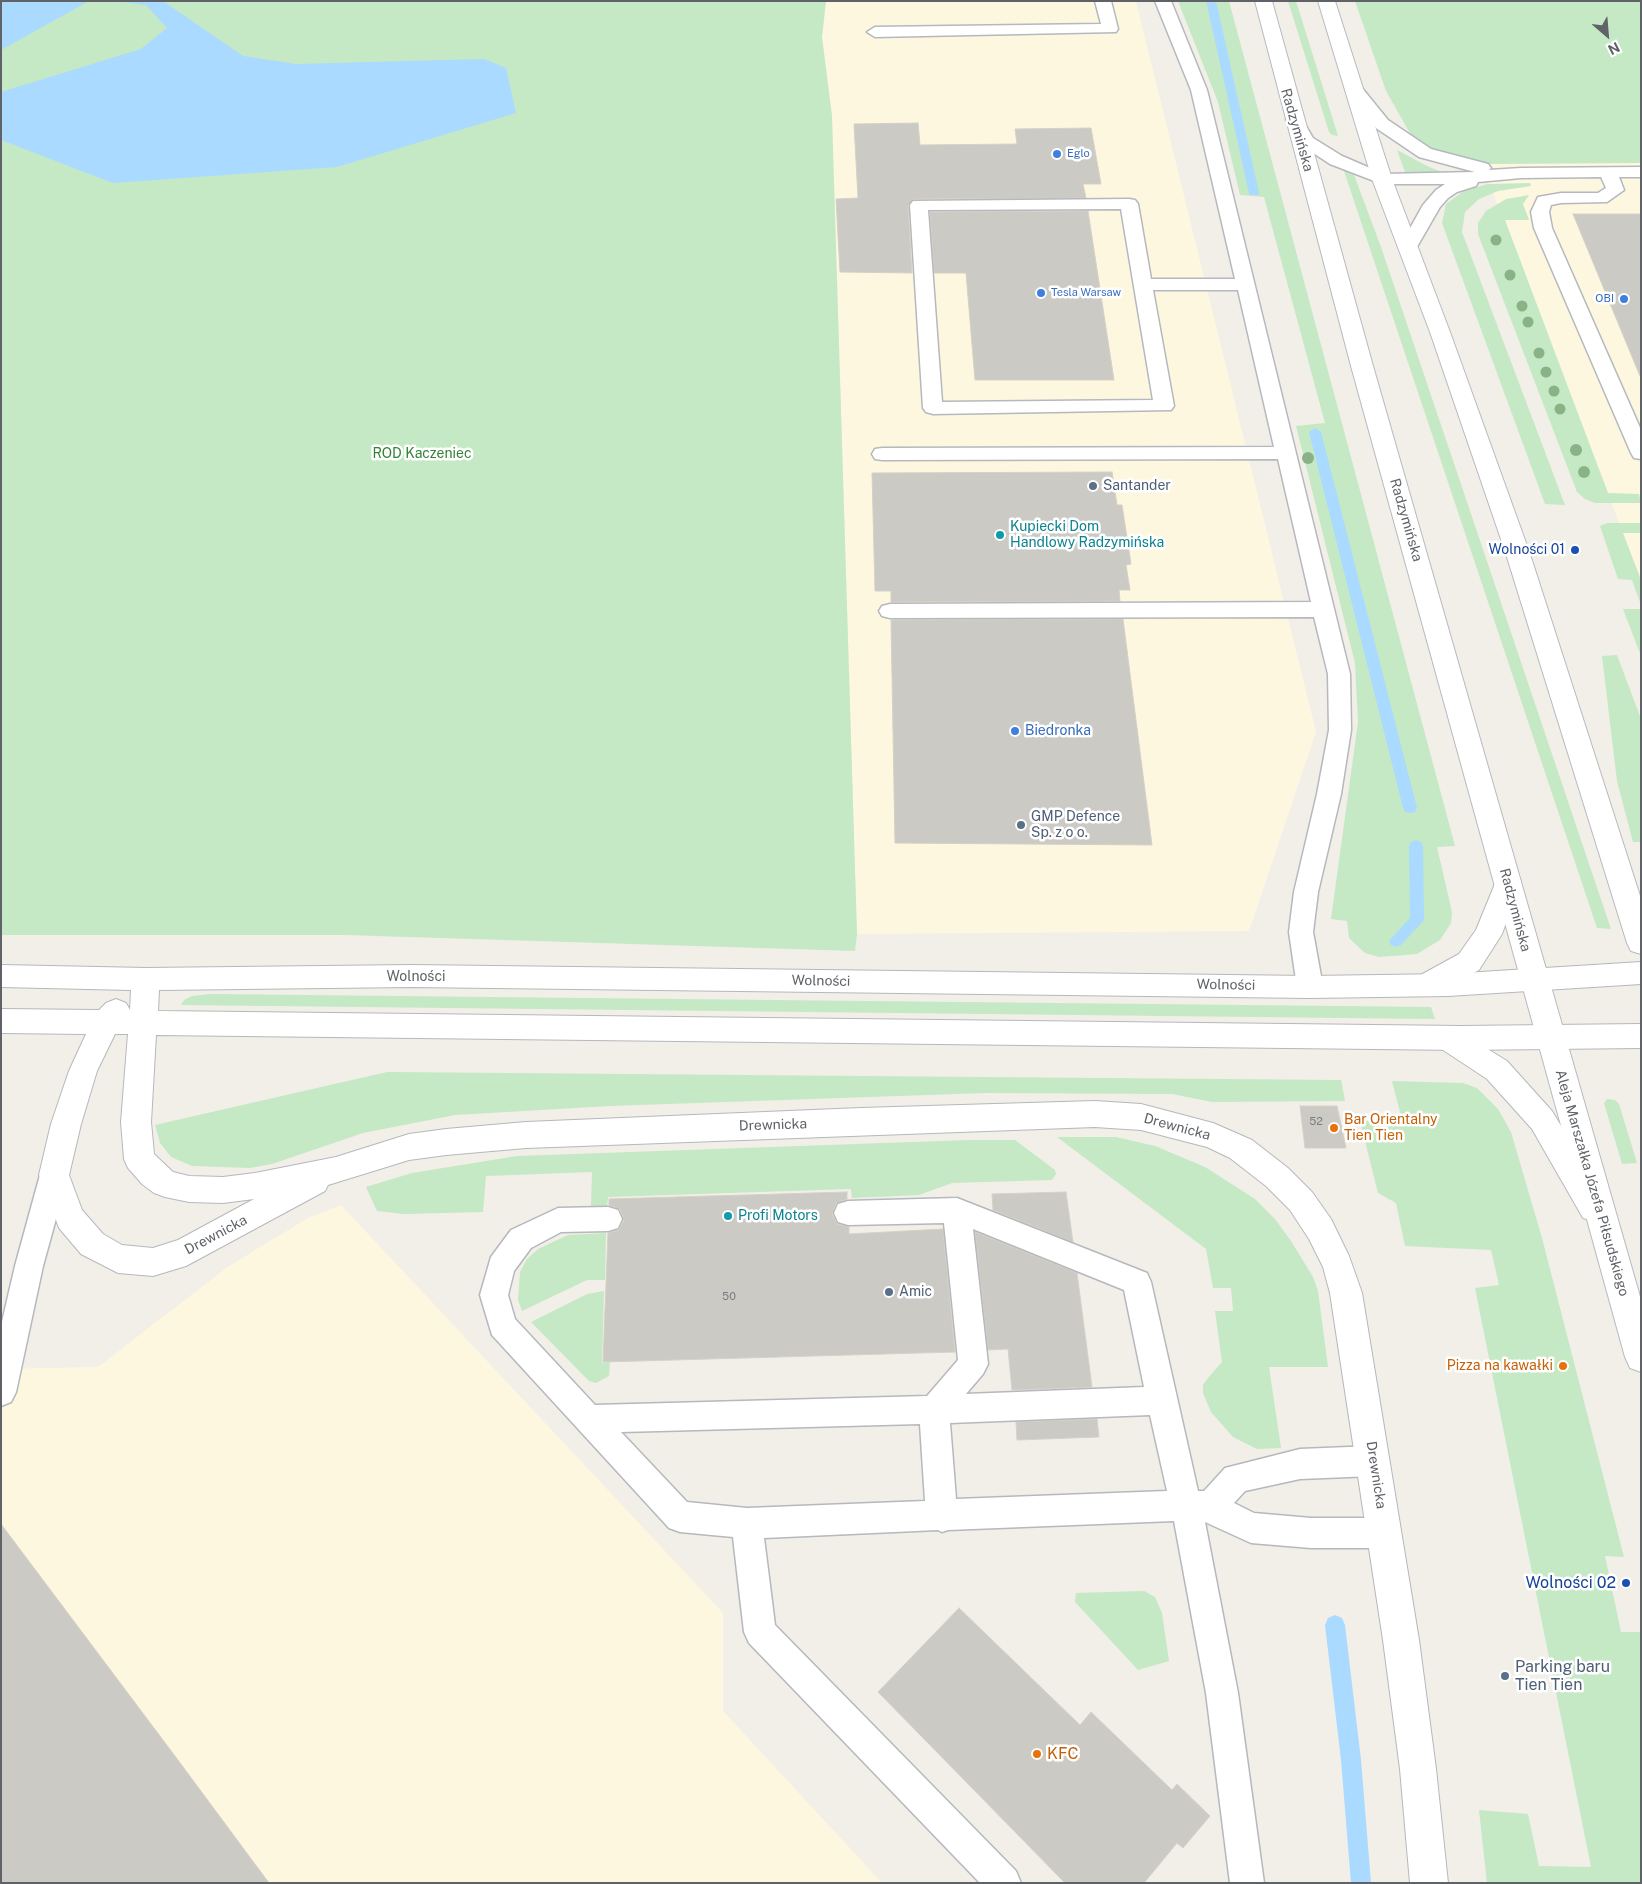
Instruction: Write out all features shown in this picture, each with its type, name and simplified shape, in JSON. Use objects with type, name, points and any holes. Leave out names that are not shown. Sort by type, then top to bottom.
[{"type":"street","points":[[1326,1],[1356,91],[1382,180],[1440,332],[1514,545],[1618,876],[1641,943]]},
{"type":"street","name":"Radzymińska","points":[[1260,4],[1551,1038]]},
{"type":"street","points":[[1618,876],[1641,893]]},
{"type":"street","points":[[1427,985],[1469,962],[1488,934],[1508,881]]},
{"type":"street","name":"Wolności","points":[[1,976],[146,979],[412,976],[1310,987],[1535,981],[1641,973]]},
{"type":"street","points":[[54,1175],[66,1124],[83,1071],[106,1022],[146,979]]},
{"type":"street","name":"Drewnicka","points":[[146,979],[136,1130],[139,1159],[153,1175],[165,1184],[188,1189],[223,1190],[336,1170],[409,1147],[526,1134],[1095,1114],[1142,1117],[1177,1125],[1212,1136],[1241,1150],[1277,1177],[1301,1201],[1320,1229],[1338,1266],[1346,1293],[1385,1533],[1418,1768],[1429,1883]]},
{"type":"street","points":[[1,1021],[1447,1038],[1641,1036]]},
{"type":"street","points":[[1447,1038],[1497,1070],[1542,1120],[1603,1223]]},
{"type":"street","name":"Aleja Marszałka Józefa Piłsudskiego","points":[[1551,1038],[1641,1357]]},
{"type":"street","name":"Drewnicka","points":[[54,1175],[70,1218],[92,1244],[118,1259],[152,1262],[186,1252],[336,1170]]},
{"type":"lane","points":[[875,32],[1110,29],[1103,1]]},
{"type":"lane","points":[[1163,1],[1199,90],[1339,674],[1340,730],[1303,912],[1301,932],[1310,987]]},
{"type":"lane","points":[[1356,91],[1382,124],[1425,152],[1449,162],[1521,174]]},
{"type":"lane","points":[[1294,120],[1307,141],[1336,160],[1382,180],[1447,179],[1521,174],[1641,172]]},
{"type":"lane","points":[[1608,172],[1615,190],[1601,198],[1561,198],[1544,201],[1540,212],[1543,228],[1641,453]]},
{"type":"lane","points":[[1408,248],[1432,205],[1442,194],[1451,188],[1477,179],[1521,174]]},
{"type":"lane","points":[[1129,204],[1143,284],[1164,406],[933,408],[919,205],[1129,204]]},
{"type":"lane","points":[[1143,284],[1246,284]]},
{"type":"lane","points":[[882,454],[1286,453]]},
{"type":"lane","points":[[890,611],[1324,609]]},
{"type":"lane","points":[[3,1380],[29,1266],[54,1175]]},
{"type":"lane","points":[[942,1517],[934,1410],[973,1364],[957,1210]]},
{"type":"lane","points":[[848,1213],[957,1210],[1137,1282],[1161,1400],[1198,1506],[1247,1883]]},
{"type":"lane","points":[[608,1219],[558,1220],[521,1239],[501,1266],[494,1295],[502,1326],[680,1517],[747,1523],[1198,1506],[1251,1528],[1311,1533],[1385,1533]]},
{"type":"lane","points":[[590,1419],[934,1410],[1161,1400]]},
{"type":"lane","points":[[1198,1506],[1236,1478],[1300,1464],[1373,1460]]},
{"type":"lane","points":[[747,1523],[760,1632],[1004,1883]]},
{"type":"shaded area","points":[[826,1],[1136,1],[1316,732],[1249,931],[857,934],[832,115],[822,37]]},
{"type":"shaded area","points":[[1641,163],[1641,580],[1482,164]]},
{"type":"shaded area","points":[[341,1205],[723,1613],[723,1711],[882,1883],[1,1883],[1,1369],[98,1367],[229,1266],[308,1218]]},
{"type":"green space","name":"ROD Kaczeniec","points":[[1,1],[826,1],[822,37],[832,116],[857,934],[855,951],[345,935],[1,935]]},
{"type":"green space","points":[[1178,1],[1229,1],[1455,846],[1437,847],[1452,912],[1451,923],[1440,940],[1417,954],[1379,957],[1365,953],[1349,938],[1347,921],[1331,919],[1358,722],[1355,663],[1296,426],[1325,423],[1264,197],[1240,195],[1218,102]]},
{"type":"green space","points":[[1288,1],[1296,1],[1338,136],[1332,135],[1329,132]]},
{"type":"green space","points":[[1355,1],[1641,1],[1641,163],[1482,164],[1434,151],[1411,135],[1386,91]]},
{"type":"green space","points":[[1397,150],[1427,166],[1444,173],[1405,172]]},
{"type":"green space","points":[[1344,171],[1354,175],[1381,247],[1611,929],[1597,928]]},
{"type":"green space","points":[[1530,183],[1531,186],[1498,191],[1479,199],[1465,212],[1462,232],[1565,505],[1545,504],[1442,223],[1446,204],[1464,191],[1488,184]]},
{"type":"green space","points":[[1529,195],[1523,204],[1529,220],[1505,220],[1608,493],[1639,494],[1641,503],[1595,503],[1585,499],[1577,492],[1478,234],[1478,223],[1486,211],[1506,199]]},
{"type":"green space","points":[[1607,523],[1641,523],[1641,533],[1623,533],[1641,580],[1641,605],[1632,580],[1618,579],[1600,526]]},
{"type":"green space","points":[[1623,609],[1641,609],[1641,656]]},
{"type":"green space","points":[[1617,655],[1641,719],[1641,842],[1633,842],[1617,781],[1602,656]]},
{"type":"green space","points":[[210,994],[1431,1007],[1435,1019],[181,1005],[184,1000],[192,996]]},
{"type":"green space","points":[[387,1072],[1341,1080],[1345,1101],[1212,1102],[1172,1094],[985,1093],[610,1106],[455,1115],[363,1133],[272,1164],[250,1168],[192,1166],[171,1157],[160,1143],[155,1125]]},
{"type":"green space","points":[[1392,1081],[1463,1083],[1477,1088],[1498,1109],[1511,1132],[1542,1238],[1624,1557],[1605,1556],[1621,1632],[1641,1632],[1641,1883],[1487,1883],[1479,1810],[1528,1814],[1539,1866],[1591,1867],[1475,1288],[1499,1285],[1491,1250],[1405,1246],[1396,1203],[1378,1193],[1360,1121],[1402,1120]]},
{"type":"green space","points":[[1607,1099],[1615,1100],[1619,1104],[1637,1163],[1622,1164],[1604,1103]]},
{"type":"green space","points":[[1057,1137],[1116,1137],[1155,1146],[1205,1167],[1255,1199],[1275,1219],[1291,1241],[1313,1277],[1318,1291],[1328,1367],[1269,1367],[1281,1448],[1257,1449],[1233,1437],[1211,1412],[1203,1393],[1203,1385],[1222,1362],[1215,1311],[1233,1311],[1231,1288],[1213,1288],[1206,1249]]},
{"type":"green space","points":[[1015,1140],[1055,1170],[1056,1174],[1052,1180],[952,1183],[919,1195],[852,1198],[851,1189],[608,1197],[607,1207],[591,1207],[592,1172],[486,1176],[483,1212],[404,1214],[377,1211],[366,1187],[412,1173],[517,1156]]},
{"type":"green space","points":[[606,1233],[605,1280],[587,1280],[522,1311],[518,1300],[520,1272],[527,1259],[538,1249],[568,1235]]},
{"type":"green space","points":[[604,1291],[602,1363],[610,1362],[609,1376],[596,1383],[589,1381],[531,1322],[587,1294]]},
{"type":"green space","points":[[1144,1591],[1155,1597],[1162,1613],[1169,1661],[1138,1670],[1075,1602],[1076,1593]]},
{"type":"water","points":[[1,1],[89,1],[1,50]]},
{"type":"water","points":[[116,1],[163,1],[243,56],[296,64],[484,59],[506,68],[516,113],[337,167],[113,183],[1,140],[1,92],[141,49],[167,28],[146,5]]},
{"type":"building","points":[[918,123],[920,145],[1017,144],[1015,129],[1091,128],[1101,184],[1083,184],[1086,198],[913,199],[908,205],[912,273],[840,272],[836,199],[858,198],[854,124]]},
{"type":"building","points":[[1088,211],[1114,380],[975,380],[966,273],[934,273],[930,212]]},
{"type":"building","name":"OBI","points":[[1573,214],[1641,214],[1641,376],[1640,376]]},
{"type":"building","name":"Kupiecki Dom Handlowy Radzymińska","points":[[1112,472],[1117,505],[1122,505],[1131,564],[1126,565],[1130,590],[1119,590],[1120,601],[891,602],[891,591],[875,591],[872,473]]},
{"type":"building","name":"Biedronka","points":[[1123,619],[1152,845],[895,843],[891,620]]},
{"type":"building","points":[[1300,1106],[1337,1106],[1346,1148],[1305,1148]]},
{"type":"building","points":[[847,1192],[847,1199],[836,1203],[832,1214],[837,1224],[849,1227],[849,1234],[943,1229],[955,1352],[603,1362],[608,1233],[619,1230],[624,1220],[620,1209],[609,1205],[609,1199]]},
{"type":"building","points":[[1066,1192],[1073,1242],[993,1210],[992,1194]]},
{"type":"building","points":[[975,1232],[1077,1273],[1092,1387],[1012,1390],[1008,1349],[988,1350]]},
{"type":"building","points":[[1097,1419],[1099,1437],[1017,1440],[1016,1422]]},
{"type":"building","points":[[1,1524],[172,1752],[269,1883],[1,1883]]},
{"type":"building","name":"KFC","points":[[959,1608],[1080,1725],[1091,1712],[1172,1790],[1177,1784],[1210,1816],[1183,1848],[1177,1843],[1144,1883],[1065,1883],[878,1692]]},
{"type":"waterway","points":[[1211,1],[1254,193]]},
{"type":"waterway","points":[[1315,432],[1410,808]]},
{"type":"waterway","points":[[1396,941],[1417,920],[1416,846]]},
{"type":"waterway","points":[[1335,1625],[1351,1760],[1361,1883]]},
{"type":"place","name":"Eglo","points":[[1057,154]]},
{"type":"place","name":"Tesla Warsaw","points":[[1041,293]]},
{"type":"place","name":"OBI","points":[[1624,299]]},
{"type":"place","name":"Santander","points":[[1093,486]]},
{"type":"place","name":"Kupiecki Dom Handlowy Radzymińska","points":[[1000,535]]},
{"type":"place","name":"Wolności 01","points":[[1575,550]]},
{"type":"place","name":"Biedronka","points":[[1015,731]]},
{"type":"place","name":"GMP Defence Sp. z o o.","points":[[1021,825]]},
{"type":"place","name":"Bar Orientalny Tien Tien","points":[[1334,1128]]},
{"type":"place","name":"Profi Motors","points":[[728,1216]]},
{"type":"place","name":"Amic","points":[[889,1292]]},
{"type":"place","name":"Pizza na kawałki","points":[[1563,1366]]},
{"type":"place","name":"Wolności 02","points":[[1626,1583]]},
{"type":"place","name":"Parking baru Tien Tien","points":[[1505,1676]]},
{"type":"place","name":"KFC","points":[[1037,1754]]}]
